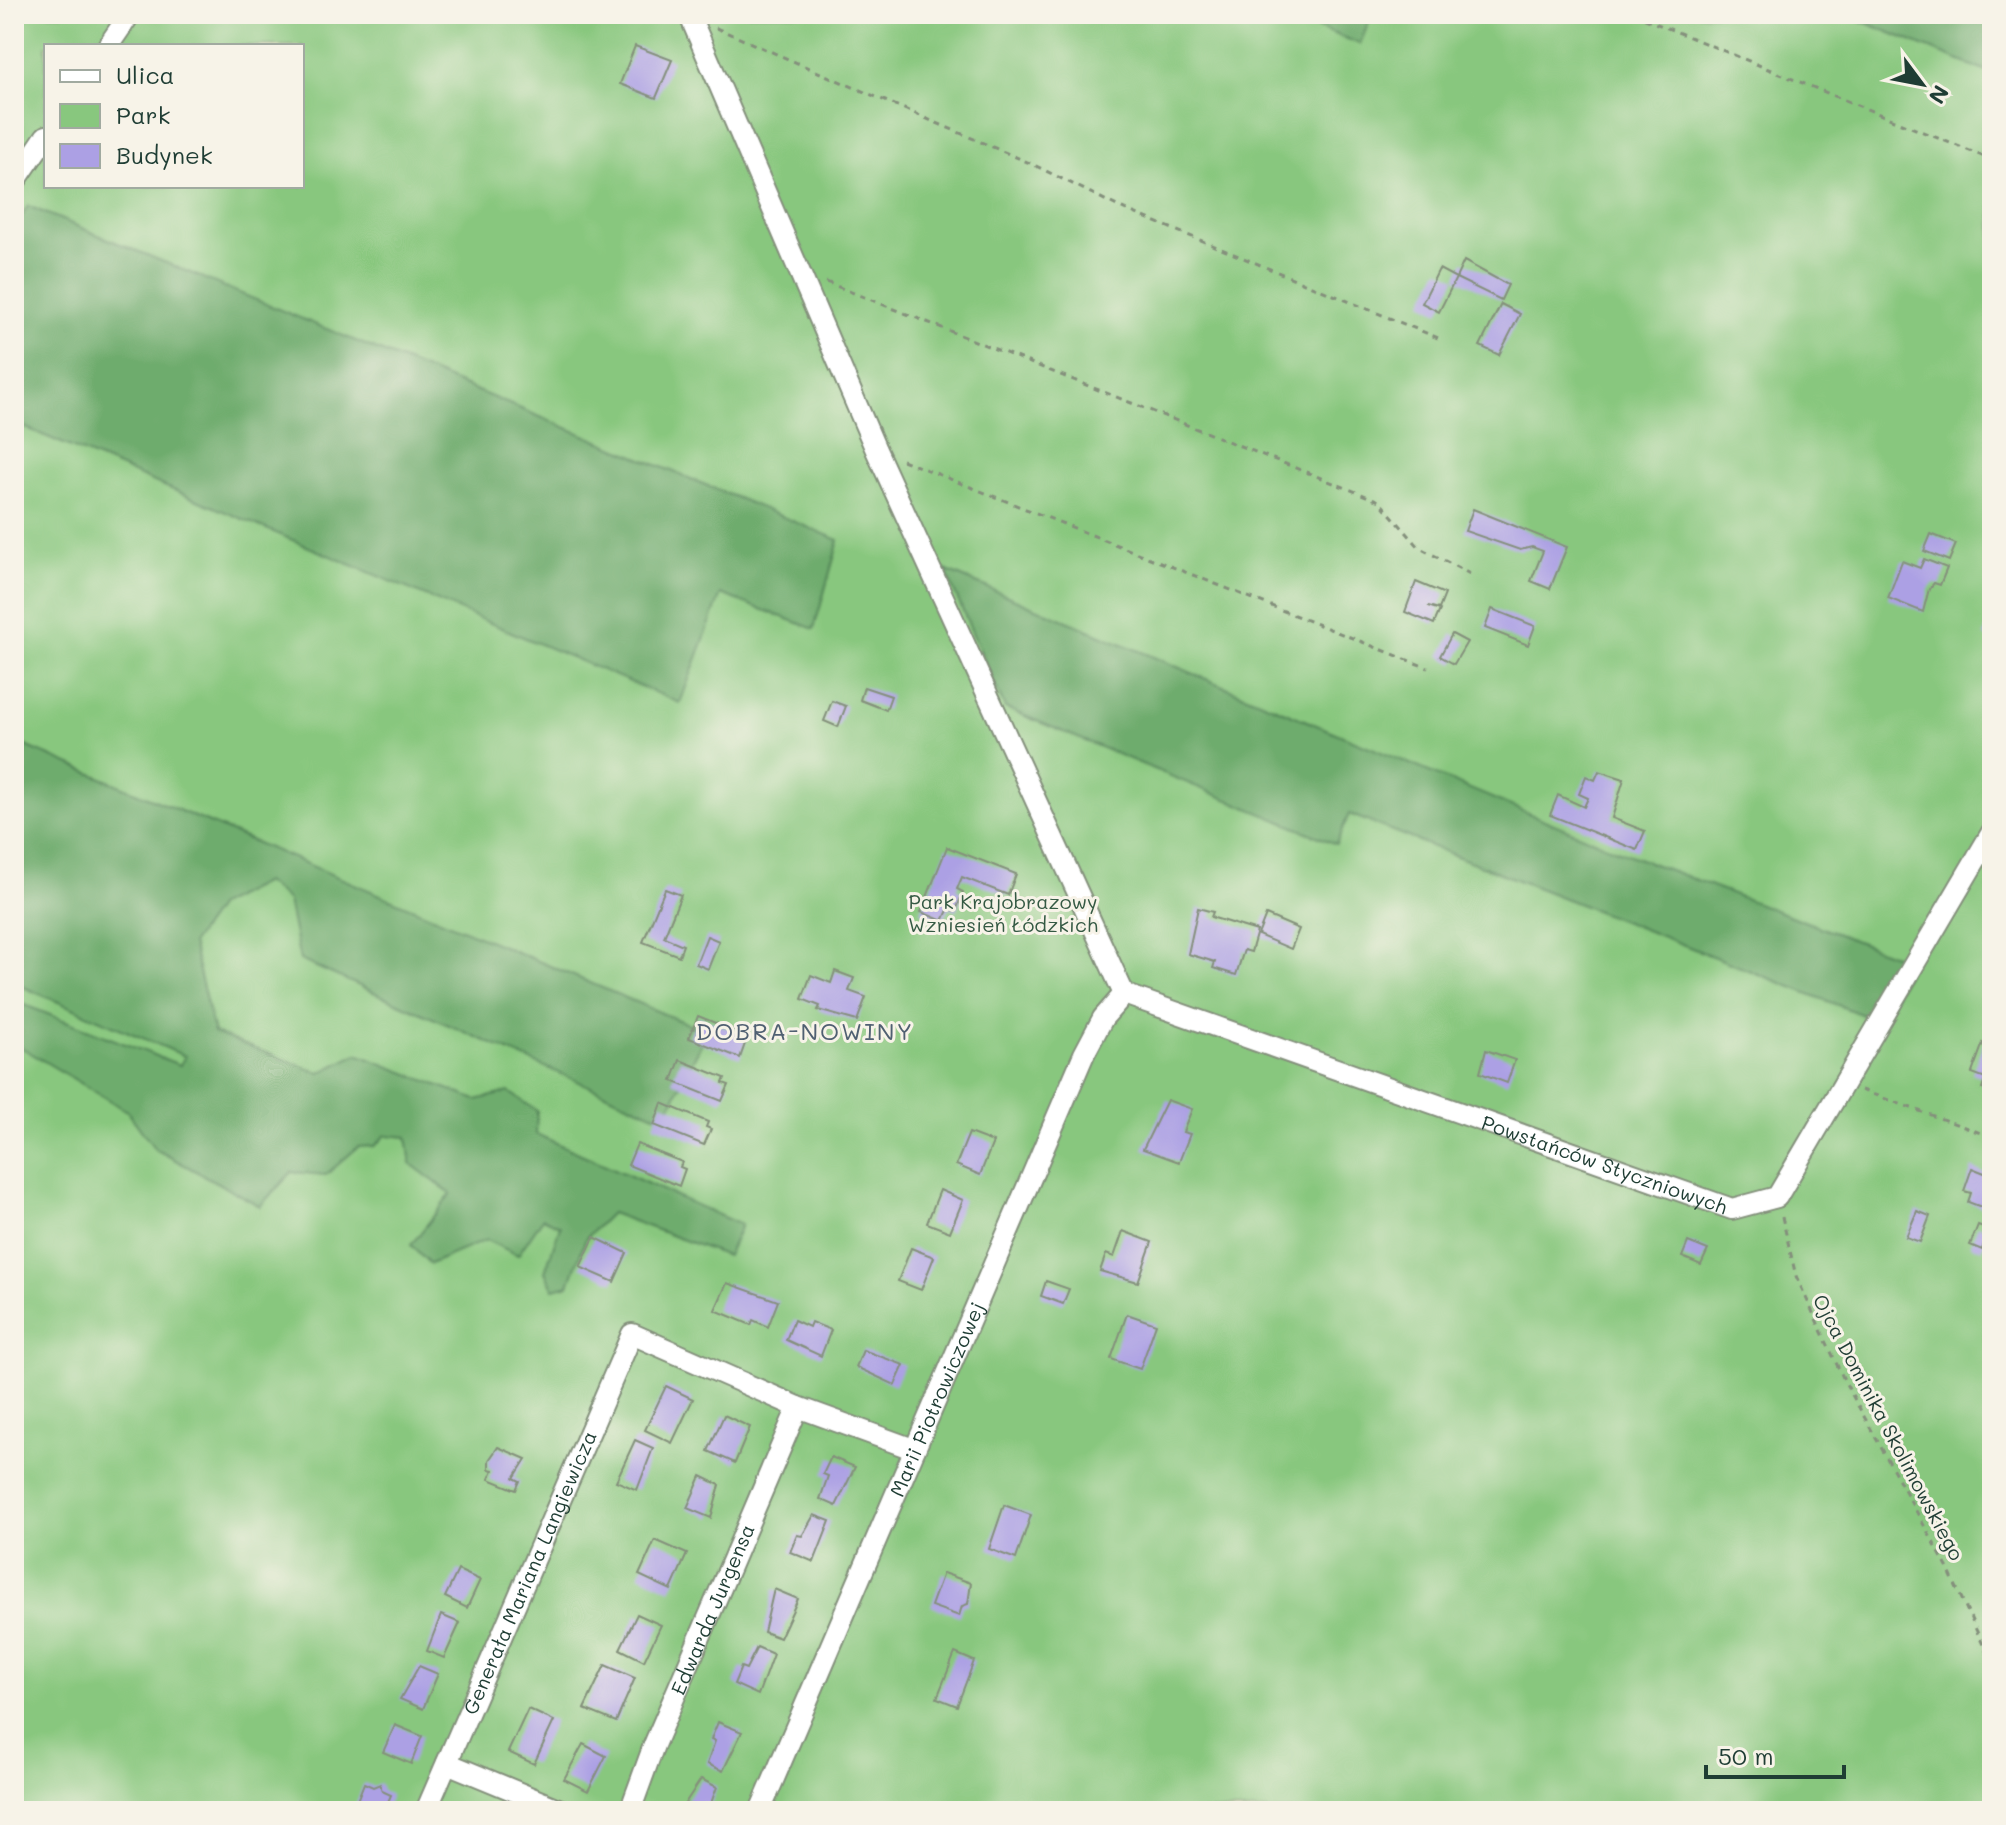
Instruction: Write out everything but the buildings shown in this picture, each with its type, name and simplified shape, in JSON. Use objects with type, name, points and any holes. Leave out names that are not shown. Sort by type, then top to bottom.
[{"type":"street","points":[[109,44],[130,14]]},
{"type":"street","points":[[690,15],[876,450],[1124,994]]},
{"type":"street","points":[[14,183],[44,139]]},
{"type":"street","points":[[1777,1197],[1846,1085],[1992,832]]},
{"type":"street","name":"Powstańców Styczniowych","points":[[1124,994],[1732,1209],[1777,1197]]},
{"type":"street","name":"Marii Piotrowiczowej","points":[[760,1811],[1084,1054],[1103,1018],[1124,994]]},
{"type":"street","name":"Generała Mariana Langiewicza","points":[[426,1811],[632,1334],[798,1407]]},
{"type":"street","points":[[798,1407],[913,1449]]},
{"type":"street","name":"Edwarda Jurgensa","points":[[630,1811],[654,1745],[798,1407]]},
{"type":"street","points":[[447,1763],[563,1811]]},
{"type":"path","points":[[1633,14],[1992,160]]},
{"type":"path","points":[[690,15],[1032,164],[1117,206],[1438,338]]},
{"type":"path","points":[[826,281],[1379,501],[1420,548],[1470,574]]},
{"type":"path","points":[[876,450],[1428,668]]},
{"type":"path","points":[[1846,1085],[1992,1137]]},
{"type":"path","name":"Ojca Dominika Skolimowskiego","points":[[1777,1197],[1796,1276],[1845,1382],[1947,1567],[1992,1664]]},
{"type":"green space","name":"Park Krajobrazowy Wzniesień Łódzkich","points":[[14,14],[1992,14],[1992,1811],[14,1811]]},
{"type":"green space","points":[[1283,14],[1372,14],[1360,44]]},
{"type":"green space","points":[[1844,14],[1992,14],[1992,74]]},
{"type":"green space","points":[[28,206],[839,540],[814,629],[721,594],[680,703],[14,423],[14,228]]},
{"type":"green space","points":[[945,570],[1614,849],[1912,962],[1881,1022],[1349,814],[1336,844],[1005,708]]},
{"type":"green space","points":[[14,741],[707,1032],[664,1119],[300,960],[288,901],[265,882],[218,906],[192,943],[214,1033],[320,1073],[357,1054],[476,1100],[509,1092],[537,1111],[536,1134],[741,1225],[727,1256],[611,1213],[586,1238],[569,1285],[554,1289],[545,1272],[560,1226],[543,1218],[518,1255],[486,1240],[430,1264],[411,1245],[451,1194],[411,1164],[407,1137],[386,1135],[375,1146],[358,1147],[326,1175],[292,1172],[260,1206],[155,1149],[127,1111],[14,1043],[14,1001],[180,1065],[185,1056],[14,983]]},
{"type":"district","name":"DOBRA-NOWINY","points":[[805,1030]]}]
